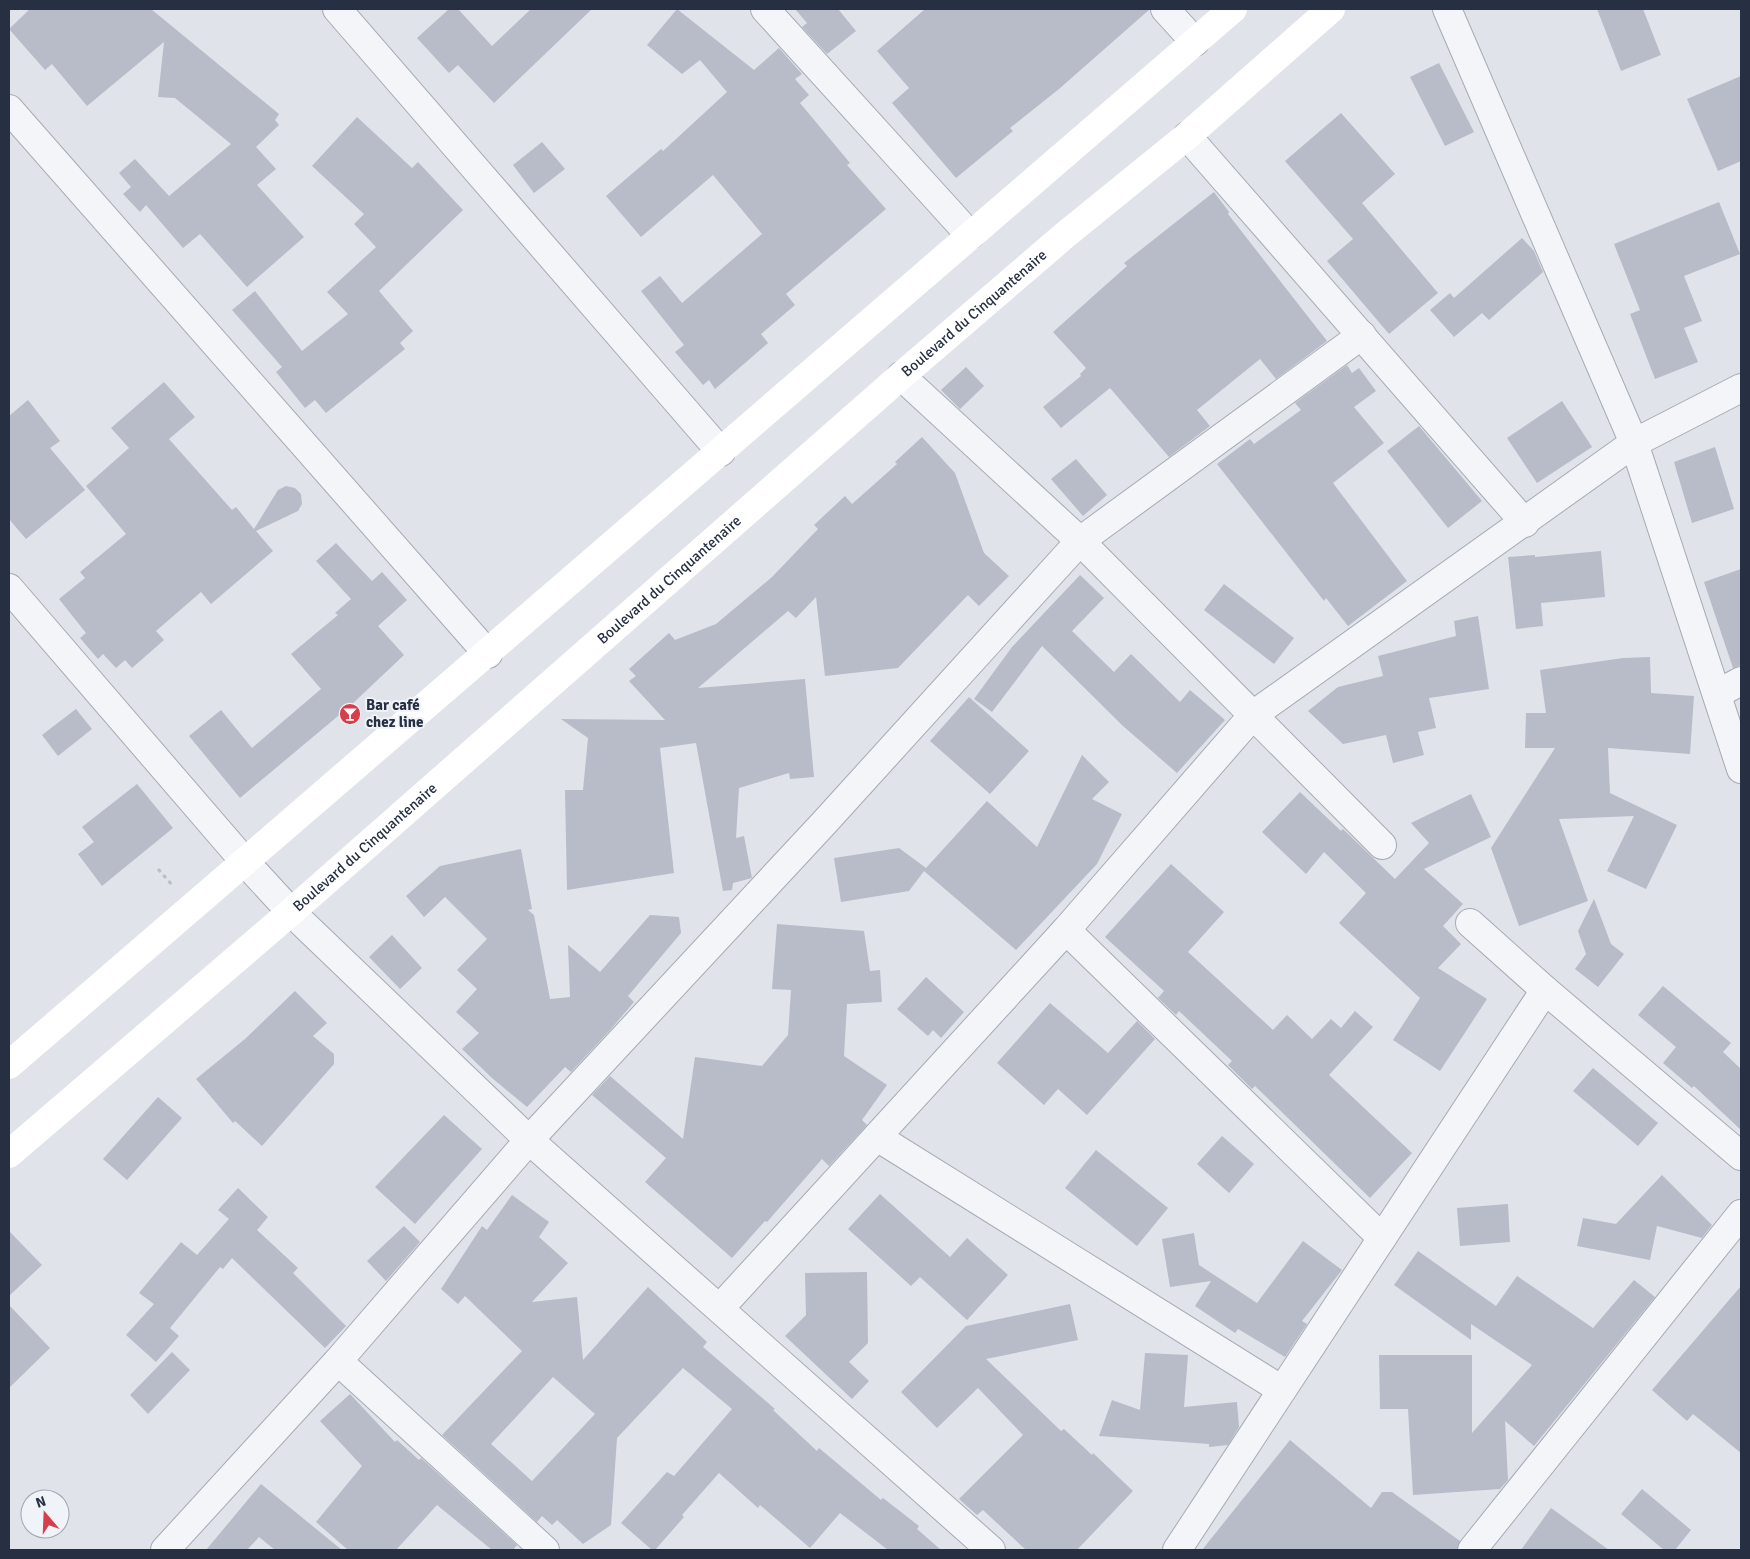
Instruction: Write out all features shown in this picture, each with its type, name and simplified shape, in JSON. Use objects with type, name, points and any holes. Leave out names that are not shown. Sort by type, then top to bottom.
[{"type":"main road","points":[[12,1056],[245,862],[488,654],[1233,9]]},
{"type":"main road","name":"Boulevard du Cinquantenaire","points":[[9,1154],[291,912],[901,376],[1065,235],[1187,136],[1331,9]]},
{"type":"street","points":[[337,9],[721,452]]},
{"type":"street","points":[[765,9],[970,235]]},
{"type":"street","points":[[1166,9],[1195,42]]},
{"type":"street","points":[[1447,9],[1634,443],[1741,769]]},
{"type":"street","points":[[9,109],[488,654]]},
{"type":"street","points":[[1187,136],[1525,523]]},
{"type":"street","points":[[165,1550],[338,1361],[529,1140],[824,823],[1080,541],[1362,335]]},
{"type":"street","points":[[901,376],[1080,541],[1382,845]]},
{"type":"street","points":[[720,1308],[1066,930],[1253,715],[1525,523],[1634,443],[1741,388]]},
{"type":"street","points":[[9,588],[245,862],[291,912],[529,1140],[991,1550]]},
{"type":"street","points":[[1717,694],[1741,681]]},
{"type":"street","points":[[1470,923],[1545,990],[1741,1156]]},
{"type":"street","points":[[1066,930],[1382,1238]]},
{"type":"street","points":[[1177,1550],[1545,990]]},
{"type":"street","points":[[877,1136],[1282,1390]]},
{"type":"street","points":[[1472,1550],[1741,1214]]},
{"type":"street","points":[[338,1361],[545,1550]]},
{"type":"building","points":[[30,9],[151,9],[279,114],[275,120],[279,125],[256,147],[276,169],[257,185],[304,237],[247,287],[200,234],[183,248],[146,205],[140,212],[123,194],[131,187],[119,173],[135,159],[169,196],[231,144],[175,98],[158,97],[164,42],[87,106],[52,64],[45,70],[9,29]]},
{"type":"building","points":[[449,9],[458,9],[492,46],[531,9],[592,9],[494,103],[458,65],[449,73],[417,38]]},
{"type":"building","points":[[677,9],[754,70],[779,48],[802,74],[795,79],[809,95],[800,103],[850,163],[847,165],[886,209],[786,294],[795,305],[761,334],[768,343],[715,389],[709,380],[703,385],[675,352],[684,345],[641,291],[660,276],[682,303],[762,234],[713,175],[641,237],[606,196],[661,149],[663,151],[727,92],[700,60],[682,74],[647,45]]},
{"type":"building","points":[[795,9],[838,9],[856,31],[827,54],[802,27],[807,23]]},
{"type":"building","points":[[925,9],[1150,9],[1059,89],[1010,128],[1013,131],[956,178],[892,103],[909,88],[877,51]]},
{"type":"building","points":[[1597,9],[1643,9],[1661,55],[1621,71]]},
{"type":"building","points":[[1439,63],[1474,132],[1445,146],[1410,77]]},
{"type":"building","points":[[1741,76],[1741,161],[1718,171],[1687,99]]},
{"type":"building","points":[[1341,113],[1395,174],[1362,203],[1438,293],[1389,334],[1327,261],[1353,239],[1285,161]]},
{"type":"building","points":[[357,117],[412,168],[418,162],[463,210],[379,291],[413,331],[400,343],[405,349],[326,413],[315,400],[305,408],[276,372],[282,367],[232,310],[255,291],[302,351],[348,314],[327,292],[376,247],[354,224],[364,214],[312,166]]},
{"type":"building","points":[[542,142],[565,169],[534,193],[513,165]]},
{"type":"building","points":[[1214,192],[1229,212],[1228,214],[1327,341],[1276,379],[1260,359],[1197,410],[1210,426],[1169,457],[1110,388],[1061,428],[1043,407],[1081,376],[1080,374],[1086,368],[1053,332],[1127,266],[1124,263]]},
{"type":"building","points":[[1719,202],[1740,254],[1684,276],[1702,321],[1684,328],[1698,362],[1655,379],[1630,314],[1640,310],[1614,244]]},
{"type":"building","points":[[1522,238],[1534,251],[1543,272],[1489,320],[1482,313],[1454,337],[1430,310],[1450,293],[1454,298]]},
{"type":"building","points":[[1347,365],[1352,373],[1359,368],[1376,391],[1354,407],[1384,443],[1333,483],[1407,581],[1348,626],[1326,598],[1324,601],[1217,464],[1250,439],[1254,444],[1301,410],[1295,403]]},
{"type":"building","points":[[966,367],[984,386],[960,409],[941,390]]},
{"type":"building","points":[[164,382],[195,417],[169,439],[232,510],[236,507],[254,529],[278,490],[286,486],[295,488],[301,494],[302,504],[298,511],[256,531],[273,551],[211,604],[201,592],[156,631],[164,640],[132,668],[125,660],[116,668],[103,654],[98,659],[80,638],[86,633],[59,599],[85,578],[80,572],[126,534],[86,486],[129,448],[111,428]]},
{"type":"building","points":[[28,400],[60,441],[50,448],[85,490],[26,539],[9,519],[9,416]]},
{"type":"building","points":[[1562,401],[1592,447],[1537,483],[1507,438]]},
{"type":"building","points":[[1419,426],[1482,501],[1448,528],[1387,451]]},
{"type":"building","points":[[922,437],[955,473],[984,553],[1009,576],[979,606],[968,595],[898,668],[825,676],[816,597],[796,618],[788,611],[698,688],[805,679],[814,777],[790,779],[789,773],[739,788],[736,838],[744,836],[752,878],[733,883],[732,890],[723,891],[696,743],[660,748],[674,873],[567,890],[565,790],[583,790],[588,738],[561,719],[665,720],[629,681],[636,676],[629,669],[669,633],[675,640],[716,624],[772,577],[818,529],[814,525],[845,496],[852,504],[897,464],[895,462]]},
{"type":"building","points":[[1715,447],[1734,509],[1692,523],[1674,462]]},
{"type":"building","points":[[1076,459],[1107,495],[1083,516],[1051,479]]},
{"type":"building","points":[[336,543],[372,581],[382,572],[407,600],[378,626],[404,655],[350,706],[240,798],[189,736],[221,710],[252,748],[321,689],[291,654],[338,615],[335,613],[351,599],[316,561]]},
{"type":"building","points":[[1601,551],[1605,597],[1541,603],[1543,626],[1516,629],[1508,557],[1535,555],[1535,557]]},
{"type":"building","points":[[1741,569],[1741,665],[1733,668],[1704,582]]},
{"type":"building","points":[[1080,575],[1104,598],[1072,631],[1114,672],[1131,654],[1180,702],[1190,690],[1225,720],[1177,773],[1123,726],[1042,646],[992,712],[974,699],[1012,647]]},
{"type":"building","points":[[1224,584],[1294,638],[1274,664],[1204,610]]},
{"type":"building","points":[[1478,616],[1489,689],[1429,698],[1436,728],[1418,732],[1424,755],[1393,763],[1386,735],[1343,744],[1308,711],[1338,687],[1383,676],[1378,656],[1456,636],[1454,621]]},
{"type":"building","points":[[1650,657],[1651,693],[1694,696],[1690,754],[1608,748],[1610,793],[1677,825],[1646,889],[1607,871],[1634,816],[1559,819],[1588,901],[1519,926],[1491,848],[1555,748],[1525,748],[1526,713],[1546,713],[1540,670],[1623,658]]},
{"type":"building","points":[[969,697],[1029,751],[990,794],[930,741]]},
{"type":"building","points":[[76,709],[92,729],[58,756],[42,735]]},
{"type":"building","points":[[1082,755],[1109,782],[1092,799],[1122,814],[1097,864],[1016,950],[924,871],[909,891],[841,902],[834,858],[899,848],[926,868],[987,801],[1037,847]]},
{"type":"building","points":[[137,784],[173,828],[102,886],[78,854],[94,842],[82,827]]},
{"type":"building","points":[[1300,792],[1341,831],[1343,829],[1395,879],[1429,843],[1411,823],[1471,794],[1491,837],[1424,869],[1463,904],[1443,926],[1461,944],[1438,968],[1487,999],[1440,1071],[1393,1040],[1420,998],[1339,923],[1366,893],[1324,852],[1306,874],[1262,832]]},
{"type":"building","points":[[521,849],[532,909],[528,910],[534,915],[550,999],[570,997],[568,945],[600,972],[650,915],[679,917],[681,933],[628,996],[634,1002],[611,1029],[571,1072],[565,1067],[527,1107],[492,1078],[462,1049],[479,1033],[456,1012],[477,989],[457,970],[487,939],[445,897],[424,917],[406,896],[440,866]]},
{"type":"building","points":[[1171,864],[1224,912],[1188,952],[1273,1030],[1287,1015],[1312,1039],[1331,1019],[1341,1028],[1355,1011],[1373,1027],[1329,1075],[1412,1153],[1370,1198],[1255,1086],[1252,1089],[1228,1065],[1232,1061],[1179,1011],[1176,1015],[1158,998],[1164,991],[1105,937]]},
{"type":"building","points":[[1594,899],[1611,944],[1624,954],[1598,987],[1575,969],[1586,954],[1578,931]]},
{"type":"building","points":[[777,924],[864,931],[870,971],[880,970],[882,1002],[847,1004],[844,1056],[887,1085],[862,1120],[867,1125],[829,1166],[822,1159],[767,1222],[765,1221],[732,1258],[645,1182],[666,1158],[592,1095],[610,1076],[683,1139],[695,1057],[762,1066],[788,1035],[791,990],[772,989]]},
{"type":"building","points":[[392,935],[422,968],[400,989],[369,957]]},
{"type":"building","points":[[926,977],[964,1012],[941,1038],[933,1030],[928,1036],[897,1009]]},
{"type":"building","points":[[1663,986],[1731,1043],[1723,1052],[1741,1069],[1741,1130],[1694,1086],[1692,1088],[1663,1063],[1676,1047],[1638,1015]]},
{"type":"building","points":[[295,991],[327,1023],[313,1036],[334,1054],[334,1064],[262,1146],[235,1121],[233,1123],[196,1079],[245,1039]]},
{"type":"building","points":[[1050,1003],[1108,1053],[1137,1021],[1155,1039],[1087,1115],[1058,1089],[1044,1105],[997,1063]]},
{"type":"building","points":[[1593,1068],[1658,1123],[1638,1146],[1573,1091]]},
{"type":"building","points":[[158,1097],[182,1118],[127,1180],[103,1159]]},
{"type":"building","points":[[444,1115],[482,1149],[415,1224],[375,1187]]},
{"type":"building","points":[[1222,1136],[1254,1164],[1229,1193],[1197,1164]]},
{"type":"building","points":[[1096,1150],[1168,1208],[1137,1246],[1065,1188]]},
{"type":"building","points":[[1662,1175],[1712,1225],[1702,1238],[1657,1226],[1650,1260],[1577,1246],[1583,1218],[1616,1224]]},
{"type":"building","points":[[238,1188],[268,1217],[257,1230],[298,1268],[293,1273],[346,1326],[325,1348],[232,1258],[223,1269],[220,1267],[170,1328],[179,1336],[156,1362],[126,1335],[154,1304],[139,1293],[181,1242],[197,1255],[229,1219],[218,1210]]},
{"type":"building","points":[[880,1194],[950,1257],[967,1238],[1008,1275],[967,1320],[920,1277],[911,1286],[848,1229]]},
{"type":"building","points":[[512,1195],[549,1222],[539,1237],[568,1263],[532,1302],[577,1297],[583,1360],[648,1287],[707,1342],[703,1347],[775,1409],[773,1410],[817,1451],[819,1448],[881,1500],[883,1498],[919,1526],[917,1529],[941,1550],[888,1550],[840,1513],[810,1548],[760,1505],[758,1508],[719,1473],[682,1515],[684,1517],[655,1550],[652,1550],[621,1523],[667,1472],[674,1476],[732,1409],[683,1368],[617,1438],[611,1525],[583,1544],[557,1520],[552,1525],[542,1516],[537,1522],[442,1435],[522,1351],[465,1296],[458,1304],[441,1289],[482,1226],[487,1230]],"holes":[[[553,1377],[595,1414],[532,1481],[491,1444]]]},
{"type":"building","points":[[1508,1204],[1510,1242],[1460,1246],[1457,1208]]},
{"type":"building","points":[[404,1226],[420,1242],[386,1281],[367,1261]]},
{"type":"building","points":[[9,1231],[42,1265],[9,1296]]},
{"type":"building","points":[[1194,1233],[1199,1265],[1257,1303],[1303,1241],[1342,1270],[1302,1321],[1307,1324],[1285,1357],[1238,1329],[1235,1333],[1195,1306],[1211,1281],[1170,1287],[1162,1239]]},
{"type":"building","points":[[1418,1251],[1496,1306],[1517,1276],[1593,1328],[1634,1280],[1655,1297],[1534,1446],[1505,1421],[1508,1480],[1500,1489],[1413,1495],[1408,1409],[1380,1409],[1379,1355],[1472,1355],[1472,1433],[1532,1365],[1471,1324],[1471,1340],[1394,1285]]},
{"type":"building","points":[[867,1272],[868,1343],[849,1362],[869,1381],[852,1399],[785,1336],[806,1315],[805,1273]]},
{"type":"building","points":[[1741,1286],[1741,1453],[1693,1414],[1687,1421],[1652,1390]]},
{"type":"building","points":[[1070,1304],[1078,1340],[986,1359],[1061,1431],[1064,1429],[1092,1455],[1093,1453],[1133,1491],[1077,1550],[1026,1550],[983,1510],[977,1515],[959,1499],[1023,1435],[978,1388],[937,1428],[901,1392],[966,1326]]},
{"type":"building","points":[[9,1305],[50,1348],[9,1388]]},
{"type":"building","points":[[172,1352],[190,1370],[148,1414],[130,1395]]},
{"type":"building","points":[[1145,1353],[1188,1355],[1184,1407],[1237,1402],[1239,1427],[1228,1445],[1209,1447],[1209,1444],[1099,1436],[1112,1400],[1140,1410]]},
{"type":"building","points":[[350,1394],[395,1442],[397,1440],[419,1460],[421,1458],[517,1545],[513,1550],[492,1550],[437,1505],[396,1550],[348,1550],[316,1522],[362,1466],[320,1421]]},
{"type":"building","points":[[1290,1440],[1371,1508],[1382,1492],[1392,1492],[1460,1541],[1457,1550],[1202,1550]]},
{"type":"building","points":[[261,1484],[342,1550],[275,1550],[259,1537],[247,1550],[206,1550]]},
{"type":"building","points":[[1642,1489],[1691,1530],[1675,1550],[1664,1550],[1621,1514]]},
{"type":"building","points":[[1551,1508],[1609,1550],[1521,1550]]},
{"type":"place","name":"Bar café chez line","points":[[350,714]]}]
